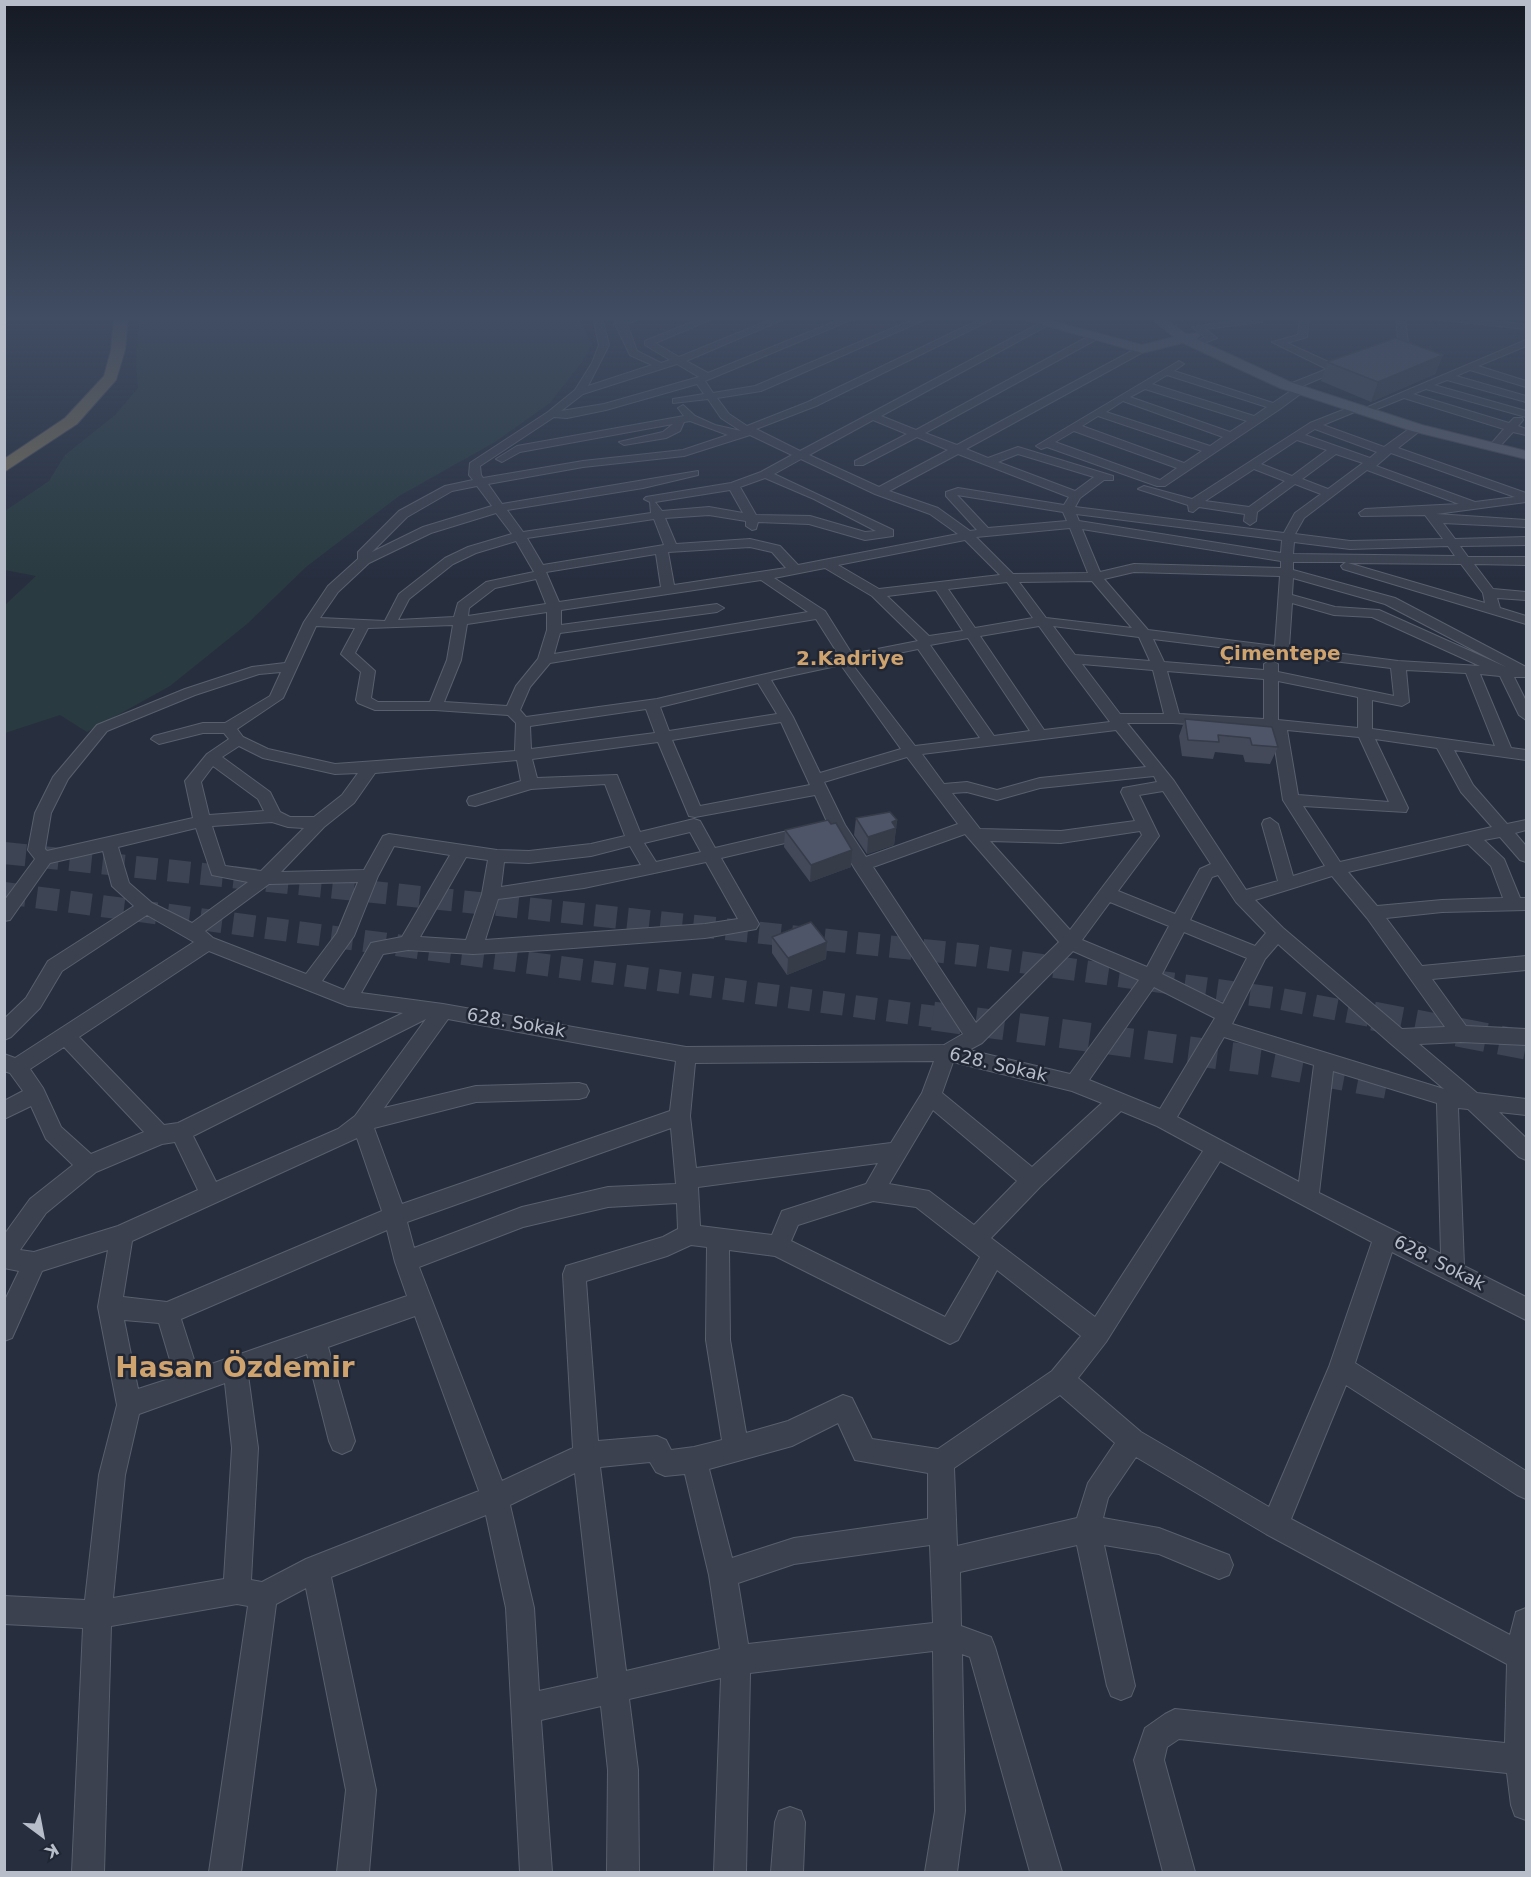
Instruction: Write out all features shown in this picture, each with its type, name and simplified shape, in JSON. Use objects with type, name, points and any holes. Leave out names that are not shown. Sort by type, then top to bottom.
[{"type":"highway","points":[[4,454],[56,420],[71,405]]},
{"type":"highway","points":[[4,474],[71,421],[86,405]]},
{"type":"highway","points":[[4,467],[71,421]]},
{"type":"main road","points":[[1342,405],[1417,429],[1527,453]]},
{"type":"main road","points":[[1354,405],[1527,453]]},
{"type":"street","points":[[530,784],[517,716],[523,686],[545,660],[554,630],[554,608],[540,571],[519,536],[478,479],[474,465],[564,405]]},
{"type":"street","points":[[552,414],[567,415],[608,405]]},
{"type":"street","points":[[679,405],[685,418]]},
{"type":"street","points":[[717,405],[725,416],[747,432],[800,453],[879,492],[934,511],[967,535],[1010,578],[1163,778],[1242,898],[1277,933],[1475,1103],[1527,1151]]},
{"type":"street","points":[[365,560],[362,555],[403,514],[449,488],[478,479],[684,453],[747,432],[811,405]]},
{"type":"street","points":[[650,499],[733,486],[765,474],[800,453],[896,405]]},
{"type":"street","points":[[859,463],[969,405]]},
{"type":"street","points":[[879,492],[1040,405]]},
{"type":"street","points":[[1031,453],[1112,405]]},
{"type":"street","points":[[1142,405],[1232,436]]},
{"type":"street","points":[[1207,405],[1256,420]]},
{"type":"street","points":[[1271,405],[1276,406]]},
{"type":"street","points":[[1368,409],[1378,405]]},
{"type":"street","points":[[1437,405],[1527,432]]},
{"type":"street","points":[[1493,405],[1526,414]]},
{"type":"street","points":[[1046,443],[1161,484],[1276,406]]},
{"type":"street","points":[[1194,503],[1314,425],[1353,409]]},
{"type":"street","points":[[1098,413],[1211,450]]},
{"type":"street","points":[[1496,444],[1510,427],[1526,414]]},
{"type":"street","points":[[874,417],[1076,496]]},
{"type":"street","points":[[478,479],[517,449],[685,418],[711,428],[747,432]]},
{"type":"street","points":[[624,442],[666,435],[676,429],[685,418]]},
{"type":"street","points":[[1314,425],[1527,498]]},
{"type":"street","points":[[1074,427],[1186,468]]},
{"type":"street","points":[[1417,429],[1299,516],[1288,537],[1284,597],[1277,651],[1271,675],[1275,725],[1291,800],[1336,869],[1373,914],[1461,1034]]},
{"type":"street","points":[[1296,436],[1336,449],[1475,506]]},
{"type":"street","points":[[990,461],[1018,450],[1194,503],[1251,511],[1336,449]]},
{"type":"street","points":[[1254,465],[1328,493]]},
{"type":"street","points":[[369,876],[265,878],[218,871],[202,822],[193,781],[233,734],[276,698],[311,622],[333,589],[365,560],[427,530],[499,508],[643,485],[694,473]]},
{"type":"street","points":[[765,474],[818,497],[888,532],[908,546]]},
{"type":"street","points":[[1068,508],[1076,496],[1102,476]]},
{"type":"street","points":[[643,485],[659,515],[666,549],[668,589]]},
{"type":"street","points":[[733,486],[752,518],[750,543]]},
{"type":"street","points":[[985,532],[950,494],[958,491],[1025,504],[1350,544],[1527,541]]},
{"type":"street","points":[[1432,515],[1527,498]]},
{"type":"street","points":[[1192,523],[1194,503]]},
{"type":"street","points":[[1068,508],[1096,577],[1143,634],[1158,664],[1173,718]]},
{"type":"street","points":[[389,625],[404,597],[449,561],[472,550],[519,536],[659,515],[709,511],[752,518],[810,520],[865,536],[888,532]]},
{"type":"street","points":[[1249,531],[1251,511]]},
{"type":"street","points":[[1365,513],[1432,515],[1527,524]]},
{"type":"street","points":[[1432,515],[1454,542],[1489,593],[1493,609]]},
{"type":"street","points":[[311,622],[389,625],[460,621],[763,576],[985,532],[1075,524],[1287,565],[1390,601],[1527,673]]},
{"type":"street","points":[[435,706],[454,660],[463,606],[491,585],[540,571],[666,549],[750,543],[776,549],[794,569]]},
{"type":"street","points":[[1326,559],[1527,620]]},
{"type":"street","points":[[877,593],[1010,578],[1096,577],[1134,568],[1287,565],[1326,559],[1527,561]]},
{"type":"street","points":[[828,564],[877,593],[924,642],[989,739]]},
{"type":"street","points":[[763,576],[820,614],[848,659],[848,668],[910,751],[971,831],[1070,942],[1151,977],[1223,1022],[1324,1062],[1447,1098],[1475,1103],[1527,1107]]},
{"type":"street","points":[[940,586],[1039,734]]},
{"type":"street","points":[[1489,593],[1527,596]]},
{"type":"street","points":[[1284,597],[1334,611],[1374,613],[1505,672],[1527,715]]},
{"type":"street","points":[[554,630],[717,608]]},
{"type":"street","points":[[545,660],[820,614]]},
{"type":"street","points":[[364,624],[348,654],[368,671],[363,700],[375,706],[435,706],[517,716],[652,704],[924,642],[1042,621],[1398,665],[1527,673]]},
{"type":"street","points":[[1070,659],[1158,664],[1271,675],[1402,702],[1398,665]]},
{"type":"street","points":[[44,858],[36,850],[43,813],[61,777],[102,728],[190,692],[246,673],[290,667]]},
{"type":"street","points":[[1471,669],[1505,752]]},
{"type":"street","points":[[762,678],[786,717],[837,826],[975,1037]]},
{"type":"street","points":[[1291,800],[1400,808],[1365,733],[1365,694]]},
{"type":"street","points":[[348,999],[377,948],[408,943],[473,947],[705,931],[750,924],[710,856],[652,704]]},
{"type":"street","points":[[475,801],[608,763],[664,735],[786,717]]},
{"type":"street","points":[[308,985],[345,936],[369,876],[389,840],[497,856],[540,856],[591,850],[635,841],[694,818],[817,784],[910,751],[1118,722],[1173,718],[1275,725],[1442,742],[1527,755]]},
{"type":"street","points":[[159,739],[203,728],[233,734],[263,753],[335,769],[523,755],[608,763]]},
{"type":"street","points":[[1442,742],[1467,788],[1527,856]]},
{"type":"street","points":[[212,758],[264,795],[274,816]]},
{"type":"street","points":[[608,763],[635,841],[652,869]]},
{"type":"street","points":[[88,1165],[53,1133],[36,1094],[11,1065],[65,1035],[200,937],[265,878],[318,823],[348,799],[370,768]]},
{"type":"street","points":[[940,789],[967,787],[996,795],[1040,783],[1163,778]]},
{"type":"street","points":[[873,1191],[931,1096],[947,1053],[975,1037],[1070,942],[1109,894],[1151,836],[1130,792],[1163,778]]},
{"type":"street","points":[[4,915],[44,858],[202,822],[274,816],[288,822],[318,823]]},
{"type":"street","points":[[1270,824],[1287,884]]},
{"type":"street","points":[[861,865],[971,831],[1061,837],[1146,825]]},
{"type":"street","points":[[1242,898],[1336,869],[1501,829],[1527,825]]},
{"type":"street","points":[[491,894],[584,882],[652,869],[837,826]]},
{"type":"street","points":[[1373,914],[1442,906],[1520,904],[1498,863],[1471,838]]},
{"type":"street","name":"628. Sokak","points":[[109,844],[121,886],[147,907],[200,937],[308,985],[348,999],[436,1010],[686,1055],[947,1053],[1075,1083],[1164,1120],[1308,1198],[1527,1309]]},
{"type":"street","points":[[408,943],[461,851]]},
{"type":"street","points":[[473,947],[491,894],[497,856]]},
{"type":"street","points":[[1075,1083],[1151,977],[1206,873],[1221,866]]},
{"type":"street","points":[[1109,894],[1258,955]]},
{"type":"street","points":[[4,1032],[33,1003],[56,966],[147,907]]},
{"type":"street","points":[[1164,1120],[1223,1022],[1258,955],[1277,933]]},
{"type":"street","points":[[1416,974],[1527,963]]},
{"type":"street","points":[[436,1010],[362,1122],[345,1135],[122,1235],[34,1263],[4,1256],[38,1206],[88,1165],[171,1134],[436,1010]]},
{"type":"street","points":[[1397,1037],[1461,1034],[1527,1037]]},
{"type":"street","points":[[65,1035],[171,1134],[211,1194]]},
{"type":"street","points":[[686,1055],[680,1116],[689,1235]]},
{"type":"street","points":[[1308,1198],[1324,1062]]},
{"type":"street","points":[[362,1122],[476,1094],[579,1091]]},
{"type":"street","points":[[4,1111],[36,1094]]},
{"type":"street","points":[[931,1096],[1032,1180]]},
{"type":"street","points":[[1447,1098],[1453,1271]]},
{"type":"street","points":[[975,1239],[1032,1180],[1118,1101]]},
{"type":"street","points":[[110,1307],[166,1313],[394,1215],[680,1116]]},
{"type":"street","points":[[362,1122],[394,1215],[406,1262],[495,1498],[520,1608],[536,1872]]},
{"type":"street","points":[[4,1610],[97,1615],[250,1593],[495,1498],[586,1455],[657,1449],[664,1463],[694,1460],[736,1446],[792,1433],[843,1407],[864,1451],[941,1462],[1061,1380],[1098,1334],[1216,1149]]},
{"type":"street","points":[[406,1262],[522,1217],[608,1197],[897,1151]]},
{"type":"street","points":[[778,1246],[790,1218],[873,1191],[921,1198],[1098,1334]]},
{"type":"street","points":[[88,1872],[97,1615],[112,1475],[129,1405],[110,1307],[122,1235]]},
{"type":"street","points":[[623,1872],[623,1770],[586,1455],[574,1274],[667,1246],[689,1235],[778,1246],[950,1332],[995,1253]]},
{"type":"street","points":[[718,1237],[718,1340],[736,1446]]},
{"type":"street","points":[[1275,1525],[1341,1368],[1385,1238]]},
{"type":"street","points":[[4,1330],[34,1263]]},
{"type":"street","points":[[129,1405],[423,1302]]},
{"type":"street","points":[[166,1313],[190,1384]]},
{"type":"street","points":[[315,1341],[342,1441]]},
{"type":"street","points":[[1341,1368],[1527,1486]]},
{"type":"street","points":[[225,1872],[250,1593],[245,1448],[235,1369]]},
{"type":"street","points":[[1061,1380],[1132,1441],[1275,1525],[1521,1656]]},
{"type":"street","points":[[1121,1686],[1087,1529],[1097,1492],[1132,1441]]},
{"type":"street","points":[[694,1460],[723,1575],[736,1660],[730,1872]]},
{"type":"street","points":[[941,1462],[941,1530],[946,1562],[950,1811],[941,1872]]},
{"type":"street","points":[[946,1562],[1087,1529],[1159,1541],[1219,1566]]},
{"type":"street","points":[[723,1575],[794,1551],[941,1530]]},
{"type":"street","points":[[316,1569],[361,1790],[353,1872]]},
{"type":"street","points":[[1527,1623],[1521,1656],[1520,1759],[1527,1805]]},
{"type":"street","points":[[526,1709],[736,1660],[947,1635],[981,1647],[1046,1872]]},
{"type":"street","points":[[1179,1872],[1149,1760],[1155,1738],[1175,1724],[1520,1759]]},
{"type":"street","points":[[787,1872],[790,1822]]},
{"type":"shaded area","points":[[124,405],[548,405],[495,442],[399,496],[306,567],[247,624],[170,686],[87,732],[60,715],[5,733],[5,605],[36,576],[5,570],[5,511],[49,481],[65,455],[115,415]]},
{"type":"building","points":[[1185,719],[1272,727],[1278,747],[1252,745],[1250,738],[1218,735],[1219,742],[1188,740]]},
{"type":"building","points":[[890,812],[897,820],[892,822],[896,828],[868,837],[856,818]]},
{"type":"building","points":[[828,820],[831,824],[836,823],[852,850],[811,865],[785,830]]},
{"type":"building","points":[[811,922],[827,942],[788,958],[772,937]]},
{"type":"tunnel","points":[[4,853],[971,955],[1281,999],[1381,1018]]},
{"type":"tunnel","points":[[4,893],[944,1018]]},
{"type":"tunnel","points":[[933,1016],[1264,1061],[1390,1085]]},
{"type":"tunnel","points":[[1373,1016],[1526,1045]]},
{"type":"district","name":"Çimentepe","points":[[1280,655]]},
{"type":"district","name":"2.Kadriye","points":[[850,660]]},
{"type":"district","name":"Hasan Özdemir","points":[[235,1370]]}]
